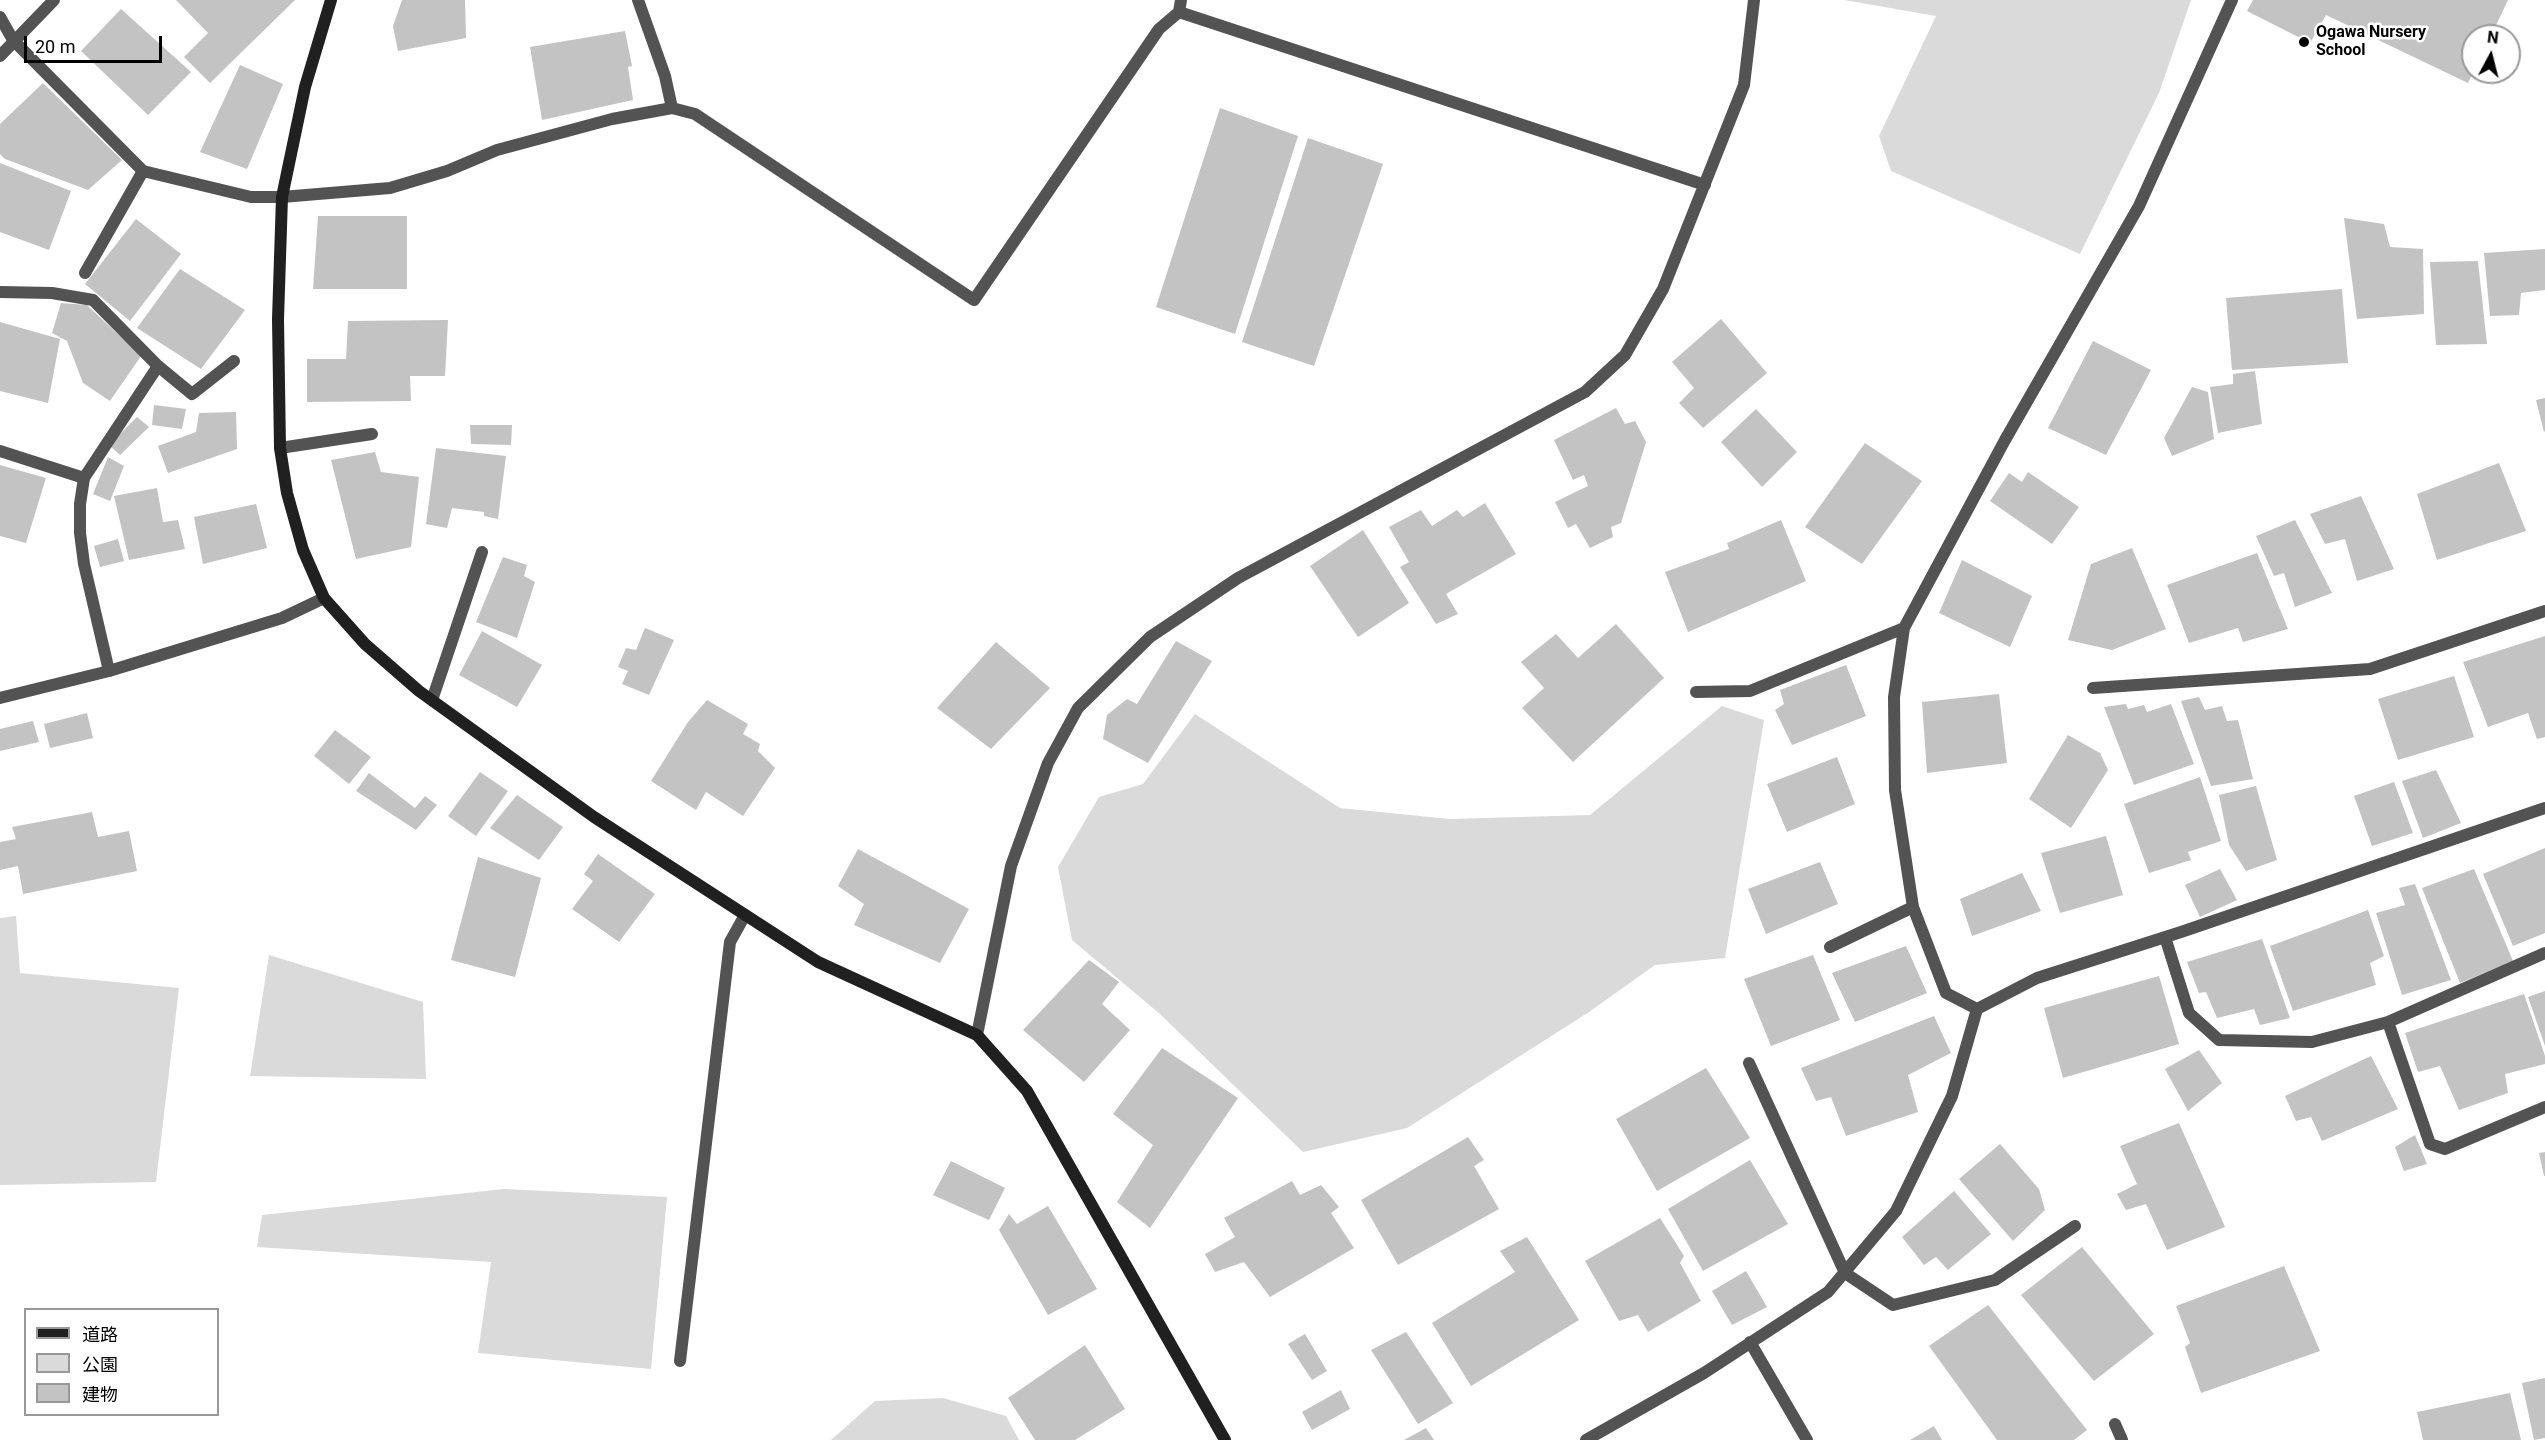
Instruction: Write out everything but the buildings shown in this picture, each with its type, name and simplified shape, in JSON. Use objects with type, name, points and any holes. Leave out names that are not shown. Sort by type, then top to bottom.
[{"type":"street","points":[[0,56],[54,0]]},
{"type":"street","points":[[331,0],[305,87],[282,196],[278,319],[280,448],[286,493],[303,550],[324,598],[365,644],[432,700],[594,817],[818,962],[977,1035],[1027,1091],[1225,1440]]},
{"type":"street","points":[[638,0],[664,76],[672,108]]},
{"type":"street","points":[[977,1035],[1011,866],[1048,763],[1078,708],[1150,637],[1238,578],[1585,392],[1625,355],[1663,289],[1744,85],[1755,0]]},
{"type":"street","points":[[1977,1010],[1946,993],[1913,907],[1895,790],[1894,697],[1905,628],[2005,440],[2139,206],[2232,0]]},
{"type":"street","points":[[0,17],[13,40],[143,171],[251,196],[390,188],[447,171],[497,150],[612,119],[672,108],[695,114],[974,300],[1159,29],[1180,6],[1705,185]]},
{"type":"street","points":[[84,273],[143,171]]},
{"type":"street","points":[[0,292],[52,293],[93,300],[158,366],[192,393],[234,361]]},
{"type":"street","points":[[109,671],[84,564],[80,533],[80,504],[84,478],[158,366]]},
{"type":"street","points":[[280,448],[372,434]]},
{"type":"street","points":[[0,451],[84,478]]},
{"type":"street","points":[[432,700],[482,552]]},
{"type":"street","points":[[0,698],[109,671],[282,618],[324,598]]},
{"type":"street","points":[[2093,688],[2370,669],[2545,611]]},
{"type":"street","points":[[1696,693],[1750,691],[1905,628]]},
{"type":"street","points":[[1586,1440],[1704,1373],[1828,1292],[1896,1211],[1952,1096],[1977,1010],[2037,978],[2166,938],[2545,808]]},
{"type":"street","points":[[1830,947],[1913,907]]},
{"type":"street","points":[[680,1361],[730,942],[745,915]]},
{"type":"street","points":[[2166,938],[2189,1013],[2219,1040],[2312,1042],[2388,1022],[2545,953]]},
{"type":"street","points":[[2388,1022],[2430,1144],[2445,1149],[2545,1107]]},
{"type":"street","points":[[1749,1063],[1845,1273],[1893,1305],[1995,1280],[2075,1226]]},
{"type":"street","points":[[1750,1342],[1807,1440]]},
{"type":"street","points":[[2115,1424],[2122,1440]]},
{"type":"green space","points":[[1844,0],[2191,0],[2159,93],[2080,254],[1891,171],[1879,136],[1936,16]]},
{"type":"green space","points":[[1722,706],[1764,720],[1725,958],[1655,965],[1589,1012],[1407,1128],[1303,1152],[1160,1014],[1072,940],[1058,867],[1099,797],[1143,784],[1195,714],[1340,808],[1450,819],[1590,815]]},
{"type":"green space","points":[[16,916],[20,973],[179,988],[156,1182],[0,1185],[0,918]]},
{"type":"green space","points":[[269,955],[423,1002],[426,1079],[250,1076]]},
{"type":"green space","points":[[504,1189],[667,1197],[651,1369],[478,1353],[491,1262],[257,1247],[262,1215]]},
{"type":"green space","points":[[943,1398],[1006,1416],[1019,1440],[831,1440],[875,1401]]},
{"type":"place","name":"Ogawa Nursery School","points":[[2304,42]]}]
